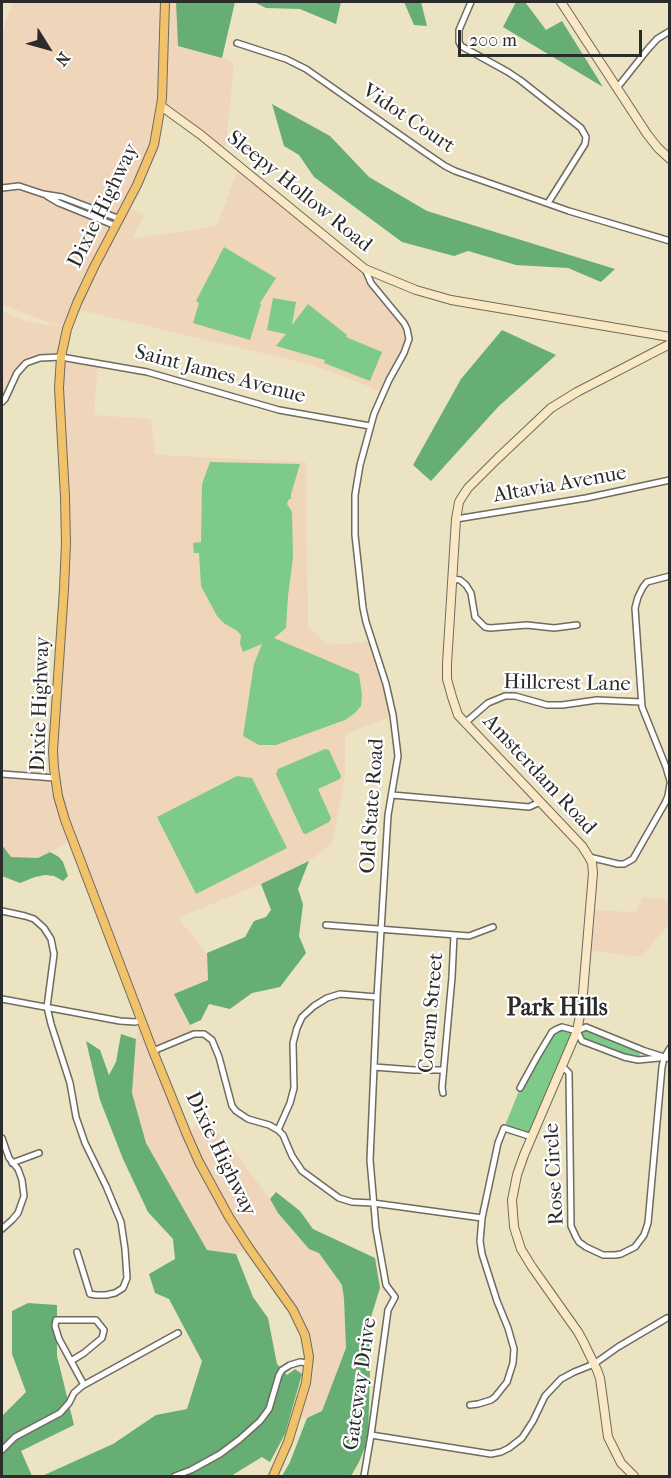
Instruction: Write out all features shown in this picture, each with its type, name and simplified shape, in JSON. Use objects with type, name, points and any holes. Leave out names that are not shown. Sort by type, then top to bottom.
[{"type":"main road","name":"Dixie Highway","points":[[165,2],[161,106],[151,154],[77,303],[67,329],[61,357],[59,388],[66,543],[53,751],[58,796],[65,820],[183,1126],[199,1162],[229,1217],[299,1321],[306,1341],[309,1363],[306,1383],[288,1442],[273,1476]]},
{"type":"street","points":[[471,2],[459,30],[461,46],[520,80],[581,128],[586,137],[585,144],[548,203]]},
{"type":"street","points":[[561,2],[647,134],[669,159]]},
{"type":"street","points":[[617,88],[657,39],[669,31]]},
{"type":"street","name":"Vidot Court","points":[[237,43],[286,59],[306,69],[455,171],[669,241]]},
{"type":"street","name":"Sleepy Hollow Road","points":[[161,106],[201,135],[365,269],[416,290],[451,300],[669,337]]},
{"type":"street","points":[[2,188],[19,186],[43,194],[59,204],[118,223]]},
{"type":"street","name":"Old State Road","points":[[365,269],[371,283],[404,323],[409,339],[370,426],[357,477],[355,495],[355,535],[363,608],[386,684],[393,715],[398,756],[388,815],[370,1160],[376,1229],[386,1285],[395,1297]]},
{"type":"street","name":"Amsterdam Road","points":[[634,1476],[621,1462],[608,1437],[600,1378],[594,1364],[578,1332],[531,1267],[521,1249],[513,1215],[512,1200],[517,1175],[577,1030],[582,1005],[592,863],[582,846],[458,715],[447,679],[456,519],[459,502],[468,488],[551,408],[669,344]]},
{"type":"street","name":"Saint James Avenue","points":[[2,402],[17,373],[26,363],[40,358],[61,357],[147,372],[279,410],[370,426]]},
{"type":"street","name":"Altavia Avenue","points":[[456,519],[586,498],[669,480]]},
{"type":"street","points":[[589,857],[618,864],[624,864],[633,859],[668,796],[669,783],[666,767],[641,702],[636,602],[647,582],[669,576]]},
{"type":"street","points":[[452,579],[460,579],[466,585],[471,593],[475,617],[485,627],[576,625]]},
{"type":"street","name":"Hillcrest Lane","points":[[465,723],[488,703],[505,696],[515,696],[546,705],[597,700],[641,702]]},
{"type":"street","points":[[2,774],[55,778]]},
{"type":"street","points":[[392,795],[529,807],[540,802]]},
{"type":"street","points":[[2,911],[26,915],[44,928],[51,939],[54,954],[47,1007],[70,1083],[76,1117],[85,1143],[121,1222],[126,1249],[127,1278],[123,1288],[106,1295],[90,1294],[76,1252]]},
{"type":"street","points":[[326,925],[470,936],[493,927]]},
{"type":"street","name":"Coram Street","points":[[443,1093],[454,935]]},
{"type":"street","points":[[278,1130],[294,1088],[293,1043],[303,1017],[314,1006],[327,998],[340,994],[377,997]]},
{"type":"street","points":[[2,999],[120,1021],[142,1020]]},
{"type":"street","points":[[520,1088],[552,1032],[562,1027],[577,1030],[586,1027],[667,1059]]},
{"type":"street","points":[[577,1030],[582,1041],[624,1057],[638,1060],[667,1059]]},
{"type":"street","points":[[153,1051],[194,1034],[204,1034],[212,1040],[232,1106],[236,1111],[248,1119],[278,1130],[302,1171],[321,1186],[345,1200],[482,1218]]},
{"type":"street","points":[[667,1059],[669,1048]]},
{"type":"street","name":"Rose Circle","points":[[562,1066],[569,1073],[571,1226],[579,1242],[603,1255],[615,1255],[635,1247],[644,1235],[648,1223],[667,1059]]},
{"type":"street","points":[[374,1067],[443,1070]]},
{"type":"street","points":[[470,1405],[495,1397],[507,1382],[514,1356],[508,1328],[497,1301],[480,1241],[482,1218],[498,1143],[504,1128],[532,1137]]},
{"type":"street","points":[[2,1138],[6,1152],[18,1168],[24,1196],[18,1213],[2,1229]]},
{"type":"street","points":[[12,1163],[39,1153]]},
{"type":"street","name":"Gateway Drive","points":[[364,1476],[388,1310],[395,1297]]},
{"type":"street","points":[[371,1436],[491,1454],[501,1452],[522,1438],[544,1396],[561,1379],[594,1364],[667,1318]]},
{"type":"street","points":[[71,1361],[102,1338],[104,1330],[96,1320],[56,1320],[55,1326],[59,1339],[84,1385]]},
{"type":"street","points":[[2,1450],[15,1437],[60,1413],[74,1393],[84,1385],[178,1333]]},
{"type":"street","points":[[175,1476],[220,1455],[237,1442],[261,1421],[269,1409],[282,1370],[300,1362],[309,1363]]},
{"type":"shaded area","points":[[13,2],[176,2],[178,45],[234,63],[226,146],[221,151],[161,107],[154,142],[127,207],[144,215],[132,239],[217,226],[239,166],[365,269],[367,276],[404,323],[409,339],[384,392],[309,364],[75,309],[61,356],[98,363],[94,415],[151,419],[155,454],[306,462],[308,627],[328,645],[369,642],[383,685],[390,717],[345,734],[345,776],[332,844],[309,861],[261,884],[178,918],[207,953],[208,980],[174,995],[194,1034],[154,1052],[187,1134],[204,1120],[232,1148],[278,1213],[309,1249],[319,1253],[342,1285],[346,1348],[322,1411],[307,1418],[296,1419],[306,1383],[305,1335],[249,1248],[236,1254],[207,1250],[146,1143],[132,1093],[136,1039],[141,1020],[72,840],[39,858],[11,857],[2,845],[2,774],[54,778],[64,589],[61,357],[25,363],[2,402],[2,311],[28,322],[62,327],[2,305],[2,33]]},
{"type":"shaded area","points":[[643,897],[669,900],[669,924],[641,957],[586,950],[590,910],[635,912]]},
{"type":"green space","points":[[176,2],[235,2],[222,58],[178,46]]},
{"type":"green space","points":[[254,2],[341,2],[336,24],[300,9],[266,8]]},
{"type":"green space","points":[[404,2],[421,2],[427,26],[414,25]]},
{"type":"green space","points":[[516,2],[525,2],[546,30],[562,21],[603,87],[503,27]]},
{"type":"green space","points":[[272,104],[330,136],[369,177],[427,211],[615,269],[601,282],[568,268],[516,265],[468,251],[454,256],[402,242],[314,177],[299,155],[284,146]]},
{"type":"green space","points":[[224,247],[276,278],[260,303],[250,340],[193,323],[199,303],[196,301]]},
{"type":"green space","points":[[273,298],[296,302],[292,325],[308,304],[347,335],[346,337],[382,352],[370,381],[324,363],[325,360],[276,346],[286,334],[267,330]]},
{"type":"green space","points":[[502,330],[556,355],[498,407],[431,481],[413,465],[461,379]]},
{"type":"green space","points":[[210,462],[300,464],[291,499],[287,504],[292,512],[293,558],[286,628],[274,638],[359,674],[361,706],[345,720],[276,745],[259,745],[243,736],[254,664],[262,644],[243,652],[240,644],[241,635],[217,616],[201,586],[199,553],[194,553],[193,543],[201,542],[202,484]]},
{"type":"green space","points":[[325,749],[329,750],[341,776],[340,779],[318,789],[331,818],[329,822],[306,834],[303,833],[276,774],[278,769]]},
{"type":"green space","points":[[237,776],[252,778],[287,848],[196,894],[157,817]]},
{"type":"green space","points":[[2,845],[11,857],[38,858],[50,852],[63,862],[68,876],[63,881],[54,876],[45,875],[20,883],[2,876]]},
{"type":"green space","points":[[309,861],[298,889],[303,904],[299,936],[306,953],[280,987],[252,993],[230,1009],[209,1004],[201,1020],[190,1025],[174,994],[208,980],[207,953],[245,937],[254,921],[266,917],[271,910],[261,884]]},
{"type":"green space","points":[[557,1029],[577,1031],[532,1137],[504,1128],[521,1086]]},
{"type":"green space","points":[[584,1030],[639,1052],[640,1055],[639,1057],[629,1056],[585,1040],[581,1035]]},
{"type":"green space","points":[[121,1034],[136,1039],[132,1093],[146,1143],[207,1250],[236,1254],[253,1297],[268,1318],[277,1364],[287,1375],[295,1369],[302,1374],[285,1434],[270,1462],[262,1457],[231,1476],[42,1476],[113,1444],[156,1415],[187,1409],[202,1361],[169,1299],[155,1293],[149,1274],[175,1259],[173,1239],[148,1212],[123,1159],[100,1100],[86,1041],[100,1050],[109,1075],[116,1062]]},
{"type":"green space","points":[[276,1192],[300,1211],[313,1229],[375,1258],[380,1288],[367,1330],[371,1332],[368,1440],[351,1476],[282,1476],[290,1462],[307,1418],[322,1411],[346,1348],[342,1285],[319,1253],[309,1249],[278,1213],[270,1199]]},
{"type":"green space","points":[[28,1303],[57,1305],[57,1356],[74,1425],[21,1451],[32,1476],[2,1476],[2,1416],[26,1392],[12,1354],[12,1311]]},
{"type":"district","name":"Park Hills","points":[[557,1009]]}]
